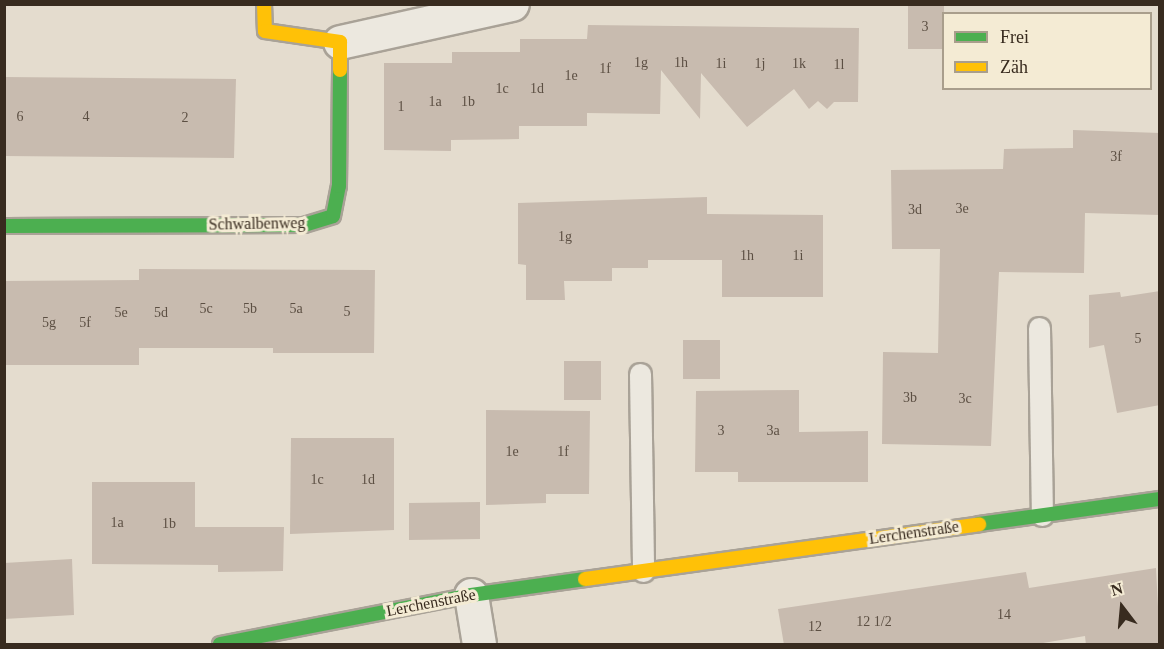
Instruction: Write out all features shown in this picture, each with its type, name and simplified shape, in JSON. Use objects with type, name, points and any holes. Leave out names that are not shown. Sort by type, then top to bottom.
[{"type":"street","points":[[264,4],[265,31],[340,42],[512,4]]},
{"type":"street","name":"Schwalbenweg","points":[[4,226],[304,225],[333,216],[339,186],[340,42]]},
{"type":"street","name":"Lerchenstraße","points":[[220,645],[471,595],[1160,499]]},
{"type":"street","points":[[471,595],[478,645]]},
{"type":"lane","points":[[1040,328],[1042,515]]},
{"type":"lane","points":[[640,374],[644,571]]},
{"type":"building","points":[[908,4],[944,4],[942,49],[908,49]]},
{"type":"building","points":[[588,25],[859,28],[858,102],[834,102],[827,109],[818,101],[809,109],[794,89],[747,127],[701,73],[700,119],[661,70],[660,114],[587,113],[587,126],[519,126],[519,139],[451,140],[451,151],[384,150],[384,63],[452,63],[452,52],[520,52],[520,39],[587,39]]},
{"type":"building","points":[[4,77],[236,79],[234,158],[4,156]]},
{"type":"building","points":[[1073,130],[1160,133],[1160,215],[1085,213],[1084,273],[999,272],[991,446],[882,444],[883,352],[938,353],[940,249],[892,249],[891,170],[1003,169],[1004,149],[1073,148]]},
{"type":"building","points":[[707,197],[707,214],[823,215],[823,297],[722,297],[722,260],[648,260],[648,268],[612,268],[612,281],[564,281],[565,300],[526,300],[526,265],[518,264],[518,203]]},
{"type":"building","points":[[139,269],[375,270],[374,353],[273,353],[273,348],[139,348],[139,365],[4,365],[4,281],[139,280]]},
{"type":"building","points":[[1160,291],[1160,405],[1117,413],[1104,345],[1089,348],[1089,295],[1120,292],[1121,297]]},
{"type":"building","points":[[683,340],[720,340],[720,379],[683,379]]},
{"type":"building","points":[[564,361],[601,361],[601,400],[564,400]]},
{"type":"building","points":[[799,390],[799,432],[868,431],[868,482],[738,482],[738,472],[695,472],[696,391]]},
{"type":"building","points":[[486,410],[590,411],[589,494],[546,494],[546,503],[486,505]]},
{"type":"building","points":[[291,438],[394,438],[394,530],[290,534]]},
{"type":"building","points":[[92,482],[195,482],[195,527],[284,527],[283,571],[218,572],[218,565],[92,564]]},
{"type":"building","points":[[480,502],[480,539],[409,540],[409,503]]},
{"type":"building","points":[[72,559],[74,615],[4,619],[4,563]]},
{"type":"building","points":[[1156,568],[1160,645],[1086,645],[1085,636],[1031,645],[784,645],[778,609],[1026,572],[1029,588]]},
{"type":"traffic: fast","points":[[4,226],[304,225],[333,216],[339,186],[340,70]]},
{"type":"traffic: fast","points":[[979,524],[1160,499]]},
{"type":"traffic: fast","points":[[220,644],[471,595],[585,579]]},
{"type":"traffic: slow","points":[[264,4],[265,31],[340,42],[340,70]]},
{"type":"traffic: slow","points":[[585,579],[979,524]]}]
